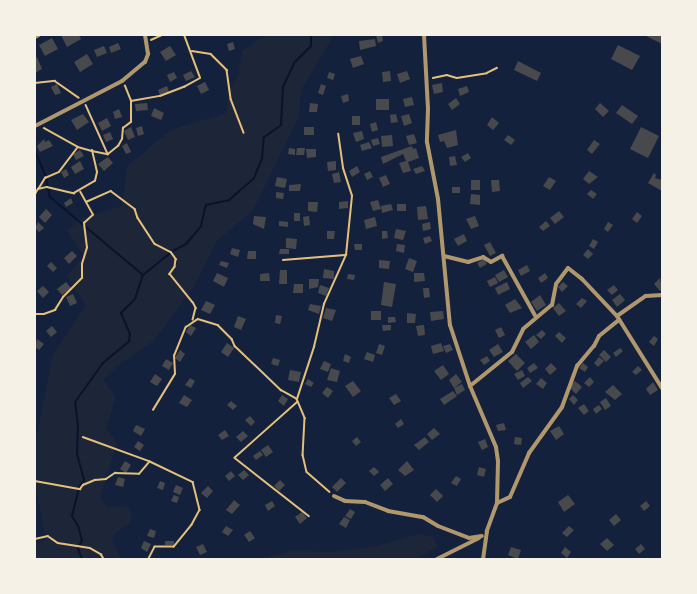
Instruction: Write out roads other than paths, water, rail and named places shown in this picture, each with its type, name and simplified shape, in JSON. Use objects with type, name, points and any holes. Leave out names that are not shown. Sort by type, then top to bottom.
[{"type":"street","points":[[35,37],[39,35]]},
{"type":"street","points":[[37,124],[122,81],[145,62],[148,54],[145,35]]},
{"type":"street","points":[[424,35],[423,56],[427,80],[427,142],[438,199],[444,256],[444,280],[450,325],[470,386],[496,447],[497,503],[487,531],[483,559]]},
{"type":"street","points":[[444,256],[468,262],[483,257],[491,262],[502,256],[536,317]]},
{"type":"street","points":[[470,386],[512,352],[523,329],[552,305],[556,284],[568,268],[582,279],[617,316],[662,388]]},
{"type":"street","points":[[617,316],[646,296],[662,296]]},
{"type":"street","points":[[497,503],[510,497],[529,453],[562,407],[577,366],[594,346],[599,336],[619,320]]},
{"type":"street","points":[[334,496],[345,501],[365,502],[388,511],[423,517],[438,526],[469,538],[482,536]]},
{"type":"street","points":[[437,559],[482,536],[487,531]]},
{"type":"waterway","points":[[82,559],[78,549],[82,540],[78,526],[72,516],[79,487],[84,480],[77,454],[78,426],[75,402],[103,363],[129,341],[130,334],[121,313],[135,299],[143,275],[171,252],[186,244],[201,226],[206,205],[229,200],[254,178],[262,158],[264,137],[281,125],[283,87],[294,63],[311,46],[311,35]]},
{"type":"waterway","points":[[35,151],[45,174],[50,197],[143,275]]}]
